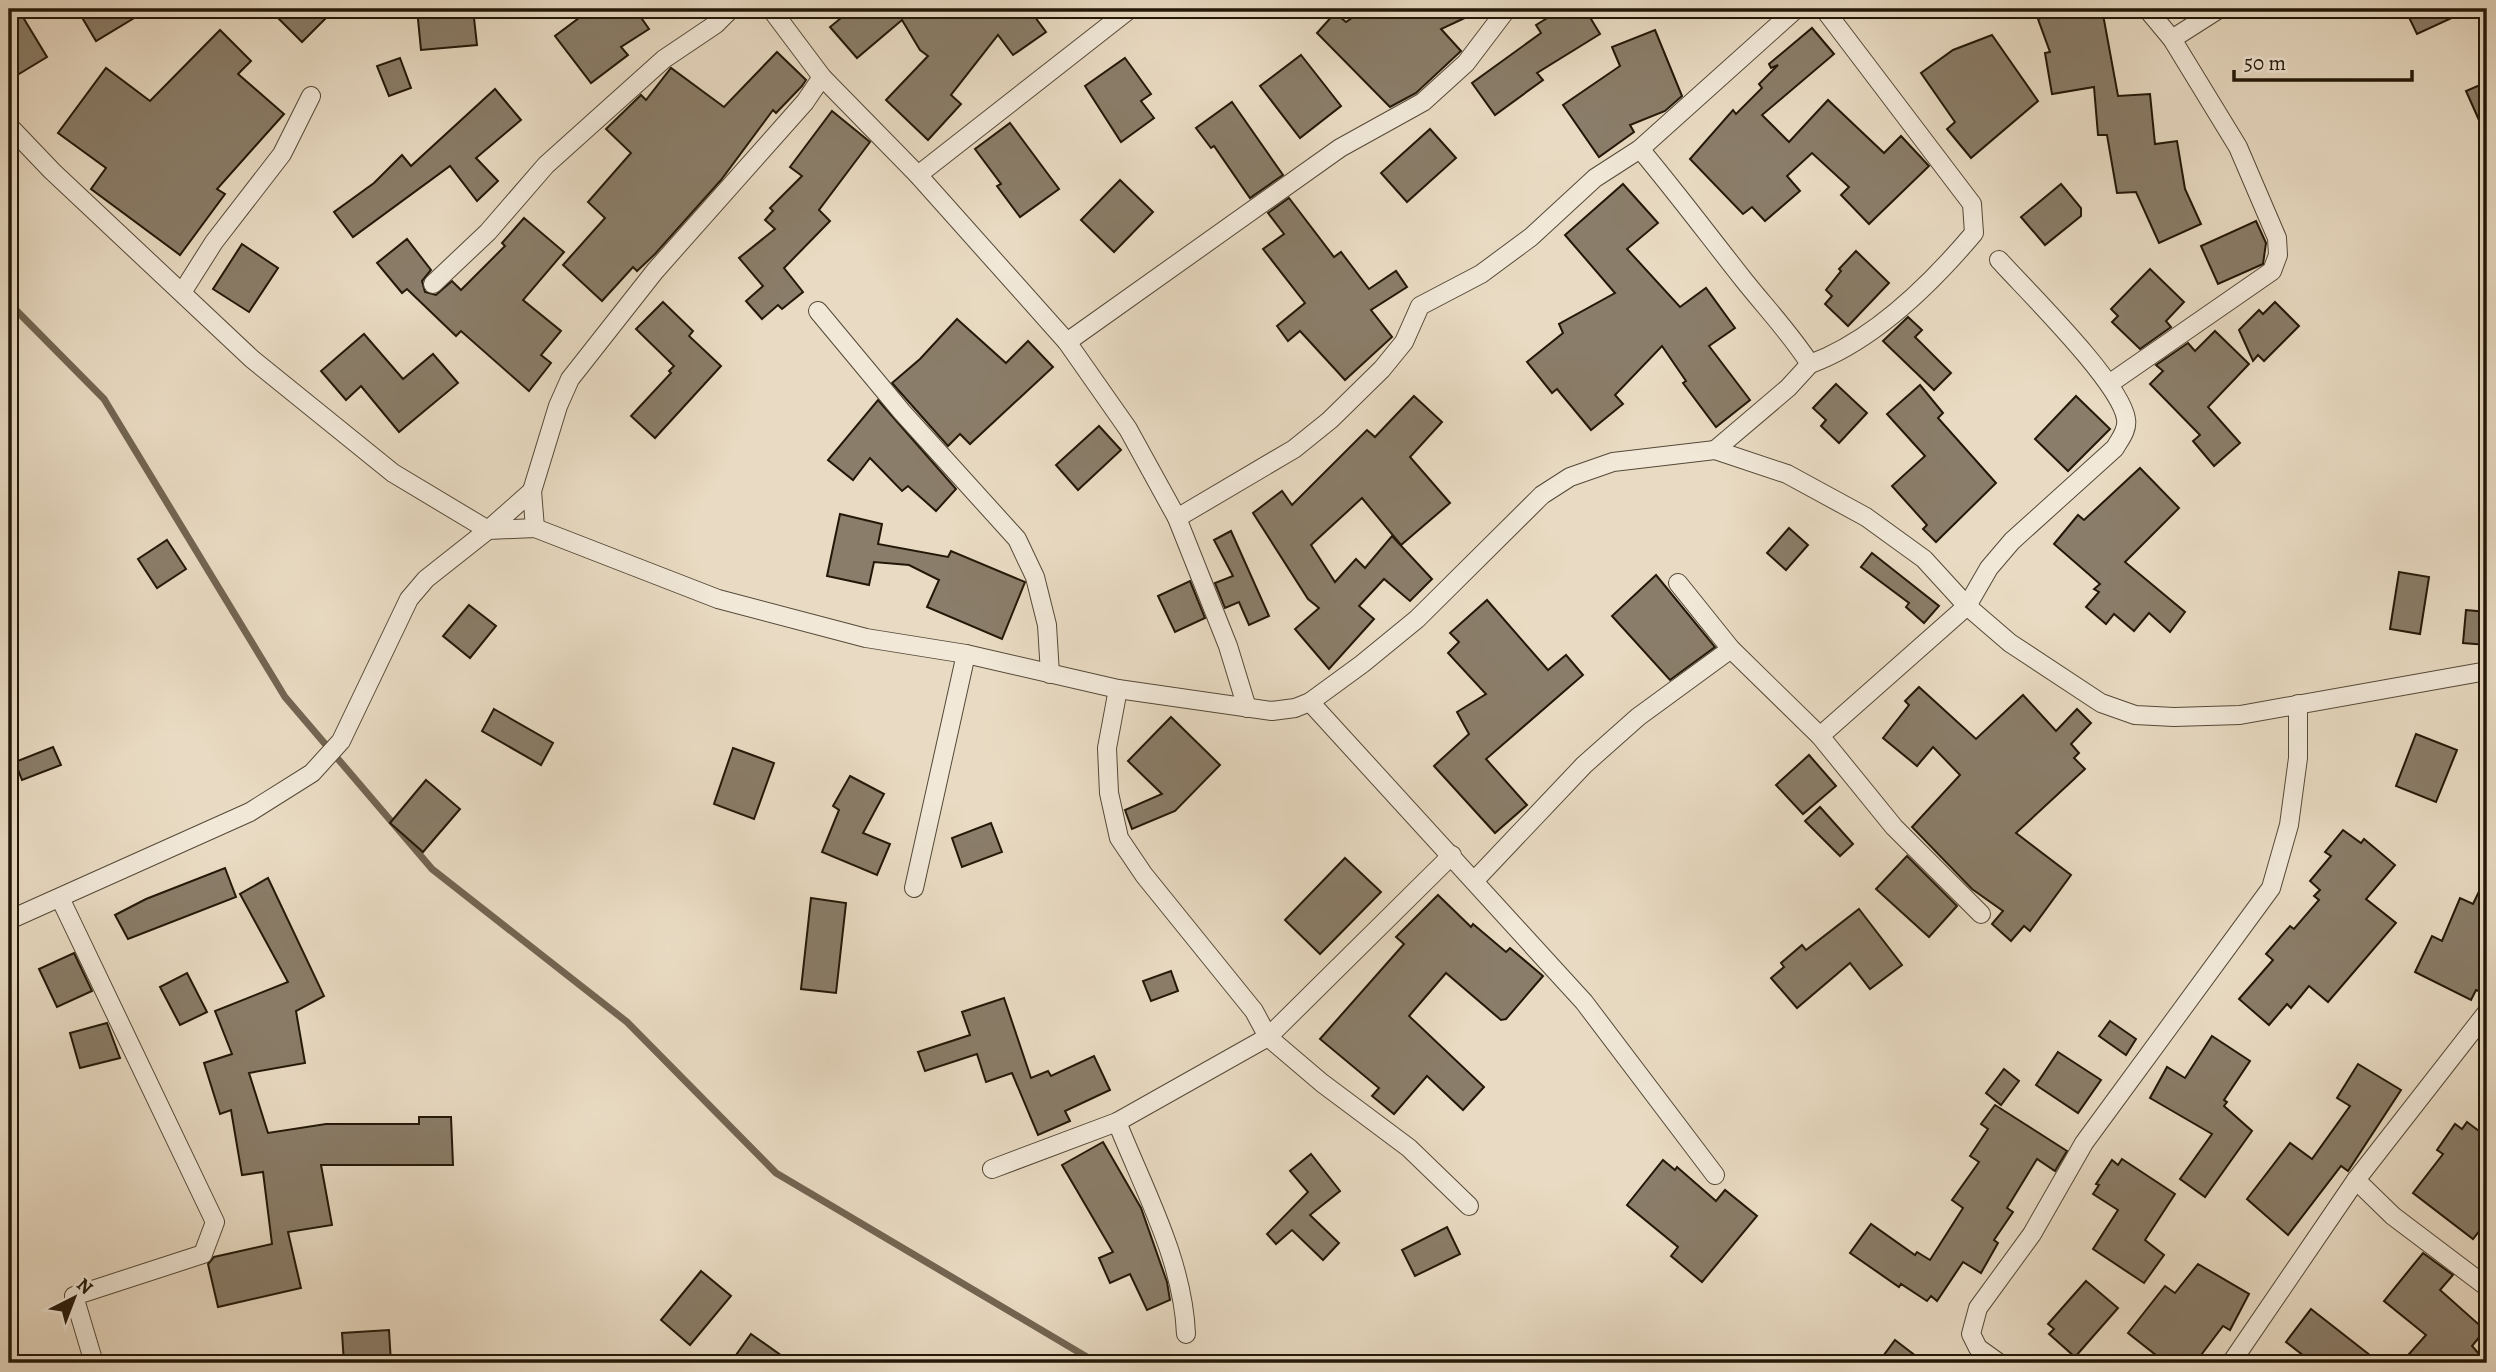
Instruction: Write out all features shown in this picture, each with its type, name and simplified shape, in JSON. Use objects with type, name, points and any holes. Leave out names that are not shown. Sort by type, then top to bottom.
[{"type":"street","points":[[433,284],[488,232],[546,165],[664,59],[716,24],[731,9]]},
{"type":"street","points":[[771,9],[822,77],[918,175],[1067,342],[1128,429],[1177,518],[1228,646],[1247,708]]},
{"type":"street","points":[[918,175],[1130,9]]},
{"type":"street","points":[[1067,342],[1340,148],[1423,102],[1466,64],[1507,9]]},
{"type":"street","points":[[1177,518],[1294,449],[1330,420],[1382,369],[1404,342],[1420,306],[1505,257],[1595,178],[1640,149],[1796,9]]},
{"type":"street","points":[[1715,450],[1788,388],[1810,363],[1838,353],[1873,331],[1953,258],[1974,233],[1972,204],[1824,9]]},
{"type":"street","points":[[2109,384],[2272,271],[2278,255],[2277,238],[2238,147],[2172,39],[2147,9]]},
{"type":"street","points":[[2172,39],[2220,9]]},
{"type":"street","points":[[535,528],[532,491],[558,406],[570,379],[654,271],[805,102],[822,77]]},
{"type":"street","points":[[183,291],[214,242],[282,154],[311,96]]},
{"type":"street","points":[[9,126],[52,171],[183,291],[252,359],[393,473],[488,530],[535,528],[718,598],[866,638],[965,654],[1118,689],[1272,711],[1295,708],[1310,702],[1417,620],[1532,504],[1570,477],[1613,462],[1715,450],[1787,474],[1866,517],[1924,559],[1966,606],[2010,643],[2089,695],[2134,715],[2240,715],[2487,671]]},
{"type":"street","points":[[1640,149],[1707,230],[1742,278],[1782,321],[1810,363]]},
{"type":"street","points":[[1820,736],[1966,606],[1989,568],[2012,541],[2115,448],[2125,430],[2126,417],[2109,384],[1999,260]]},
{"type":"street","points":[[818,311],[902,412],[1017,539],[1035,578],[1047,625],[1050,674]]},
{"type":"street","points":[[9,920],[250,812],[312,773],[341,741],[409,599],[426,579],[532,491]]},
{"type":"street","points":[[1678,583],[1731,649],[1820,736],[1894,827],[1981,914]]},
{"type":"street","points":[[1475,880],[1584,765],[1638,717],[1731,649]]},
{"type":"street","points":[[914,888],[965,654]]},
{"type":"street","points":[[1118,689],[1107,748],[1109,793],[1119,838],[1144,876],[1254,1011],[1268,1037],[1322,1083],[1409,1148],[1469,1206]]},
{"type":"street","points":[[1310,702],[1584,1002],[1715,1175]]},
{"type":"street","points":[[1999,1363],[1978,1348],[1970,1335],[1978,1307],[2032,1234],[2084,1143],[2123,1087],[2271,888],[2289,825],[2298,758],[2298,704]]},
{"type":"street","points":[[992,1169],[1116,1122],[1268,1037],[1452,855]]},
{"type":"street","points":[[60,898],[215,1222],[203,1254],[74,1296],[94,1363]]},
{"type":"street","points":[[2231,1363],[2356,1180],[2487,1012]]},
{"type":"street","points":[[1116,1122],[1171,1256],[1185,1300],[1186,1334]]},
{"type":"street","points":[[2356,1180],[2393,1216],[2487,1287]]},
{"type":"building","points":[[9,9],[18,9],[47,57],[9,80]]},
{"type":"building","points":[[77,9],[149,9],[96,41]]},
{"type":"building","points":[[269,9],[335,9],[302,42]]},
{"type":"building","points":[[417,9],[473,9],[477,45],[421,50]]},
{"type":"building","points":[[591,9],[635,9],[649,29],[621,47],[628,55],[591,83],[555,36]]},
{"type":"building","points":[[852,9],[1029,9],[1046,32],[1013,55],[998,35],[951,95],[961,104],[928,140],[886,100],[928,56],[920,50],[902,20],[857,58],[830,27]]},
{"type":"building","points":[[1365,9],[1484,9],[1441,29],[1461,51],[1416,93],[1390,107],[1317,33],[1335,13],[1346,22]]},
{"type":"building","points":[[1562,9],[1585,9],[1600,34],[1537,73],[1543,80],[1495,115],[1472,83],[1541,33],[1536,25]]},
{"type":"building","points":[[2065,9],[2102,9],[2118,96],[2150,94],[2155,144],[2177,141],[2185,189],[2201,224],[2159,243],[2136,192],[2117,193],[2107,135],[2098,135],[2094,87],[2052,94],[2045,53],[2050,52],[2038,19]]},
{"type":"building","points":[[2405,9],[2471,9],[2417,34]]},
{"type":"building","points":[[1812,28],[1834,54],[1762,115],[1789,142],[1828,100],[1884,153],[1901,136],[1929,166],[1869,224],[1841,195],[1849,187],[1812,153],[1787,176],[1800,191],[1765,221],[1752,207],[1743,214],[1690,159],[1733,110],[1736,114],[1762,88],[1759,84],[1778,65],[1771,68],[1769,64]]},
{"type":"building","points":[[220,30],[251,61],[238,74],[284,114],[217,189],[225,194],[180,255],[91,189],[106,168],[58,133],[106,68],[150,101]]},
{"type":"building","points":[[1655,30],[1682,96],[1665,111],[1630,125],[1634,132],[1599,157],[1563,105],[1620,66],[1612,47]]},
{"type":"building","points":[[1992,35],[2038,101],[1971,158],[1947,129],[1955,122],[1921,73],[1953,50]]},
{"type":"building","points":[[777,52],[806,80],[802,86],[776,113],[773,110],[721,180],[655,254],[637,271],[633,267],[602,301],[563,265],[605,218],[588,202],[631,153],[606,129],[641,95],[646,100],[671,68],[724,107]]},
{"type":"building","points":[[1301,55],[1341,106],[1300,138],[1260,86]]},
{"type":"building","points":[[400,58],[411,88],[389,96],[377,66]]},
{"type":"building","points":[[1125,58],[1151,94],[1141,101],[1154,118],[1121,142],[1085,86]]},
{"type":"building","points":[[2487,82],[2487,138],[2466,91]]},
{"type":"building","points":[[495,89],[521,120],[476,158],[498,181],[477,201],[450,166],[353,237],[334,212],[374,183],[402,155],[411,166]]},
{"type":"building","points":[[1232,102],[1283,175],[1250,198],[1214,146],[1211,148],[1196,128]]},
{"type":"building","points":[[832,111],[870,142],[819,210],[830,221],[784,268],[803,292],[782,309],[778,305],[762,319],[746,301],[763,286],[739,258],[775,229],[765,220],[773,211],[770,208],[802,176],[790,167]]},
{"type":"building","points":[[1010,123],[1059,189],[1020,217],[997,186],[1001,184],[975,149]]},
{"type":"building","points":[[1430,129],[1456,158],[1407,202],[1381,173]]},
{"type":"building","points":[[1120,180],[1153,212],[1114,252],[1081,220]]},
{"type":"building","points":[[1623,184],[1658,223],[1627,249],[1680,307],[1706,288],[1735,328],[1709,346],[1750,400],[1716,427],[1683,383],[1686,381],[1662,346],[1615,395],[1623,404],[1591,430],[1557,389],[1552,393],[1527,362],[1563,333],[1559,324],[1615,293],[1565,235]]},
{"type":"building","points":[[2061,184],[2081,208],[2081,216],[2045,245],[2021,217]]},
{"type":"building","points":[[1289,198],[1334,257],[1341,252],[1369,289],[1396,271],[1407,287],[1371,310],[1392,337],[1345,380],[1300,331],[1288,341],[1277,326],[1305,303],[1263,249],[1284,234],[1268,213]]},
{"type":"building","points":[[524,218],[564,252],[523,300],[561,331],[541,355],[551,363],[529,391],[461,331],[456,336],[407,289],[402,293],[377,263],[407,239],[431,270],[422,281],[425,292],[436,295],[452,281],[461,290],[505,246],[502,243]]},
{"type":"building","points":[[2256,221],[2266,243],[2263,264],[2218,284],[2201,246]]},
{"type":"building","points":[[242,244],[278,268],[249,312],[213,289]]},
{"type":"building","points":[[1856,251],[1889,283],[1848,326],[1825,304],[1832,296],[1826,290],[1841,271],[1839,269]]},
{"type":"building","points":[[2150,269],[2184,302],[2166,321],[2171,327],[2140,349],[2112,322],[2118,316],[2111,309]]},
{"type":"building","points":[[663,302],[693,331],[689,336],[721,366],[655,438],[631,416],[671,373],[669,371],[674,366],[636,329]]},
{"type":"building","points":[[2275,302],[2299,326],[2264,361],[2258,355],[2253,361],[2239,330],[2259,310],[2263,314]]},
{"type":"building","points":[[1908,317],[1922,330],[1915,337],[1951,373],[1934,390],[1883,341]]},
{"type":"building","points":[[957,319],[1006,363],[1028,341],[1053,367],[970,444],[960,434],[948,446],[892,383],[920,359]]},
{"type":"building","points":[[2215,331],[2249,364],[2208,407],[2240,443],[2214,466],[2193,441],[2200,435],[2150,384],[2163,371],[2156,365],[2188,343],[2195,351]]},
{"type":"building","points":[[364,334],[403,379],[433,354],[458,383],[399,432],[361,386],[346,400],[321,371]]},
{"type":"building","points":[[1836,384],[1867,413],[1839,443],[1821,426],[1826,420],[1813,408]]},
{"type":"building","points":[[1920,385],[1943,413],[1938,418],[1996,483],[1936,542],[1923,529],[1927,525],[1892,486],[1925,456],[1887,414]]},
{"type":"building","points":[[1414,396],[1442,422],[1410,457],[1450,503],[1401,545],[1362,498],[1311,545],[1335,582],[1356,559],[1365,568],[1392,536],[1432,579],[1410,601],[1384,579],[1359,606],[1374,619],[1329,669],[1295,629],[1319,608],[1308,599],[1253,513],[1282,491],[1292,505],[1367,430],[1375,437]]},
{"type":"building","points":[[2076,396],[2110,429],[2068,471],[2035,439]]},
{"type":"building","points":[[878,400],[956,489],[936,511],[908,486],[902,491],[870,458],[853,480],[828,460]]},
{"type":"building","points":[[1099,426],[1121,450],[1078,490],[1056,465]]},
{"type":"building","points":[[2140,468],[2179,508],[2125,562],[2185,612],[2170,632],[2149,613],[2134,631],[2114,614],[2106,624],[2086,607],[2099,592],[2094,589],[2100,584],[2054,544],[2078,515],[2084,520]]},
{"type":"building","points":[[840,514],[882,524],[878,544],[948,557],[951,551],[1025,582],[1002,639],[927,607],[939,580],[909,565],[874,562],[869,585],[827,576]]},
{"type":"building","points":[[1789,528],[1808,545],[1786,570],[1767,553]]},
{"type":"building","points":[[1231,531],[1269,616],[1249,625],[1239,602],[1225,608],[1215,583],[1233,576],[1214,540]]},
{"type":"building","points":[[167,540],[186,569],[157,588],[138,559]]},
{"type":"building","points":[[1872,553],[1939,606],[1924,623],[1906,607],[1909,603],[1861,567]]},
{"type":"building","points":[[2399,572],[2429,577],[2420,634],[2390,629]]},
{"type":"building","points":[[1656,575],[1715,647],[1670,680],[1612,616]]},
{"type":"building","points":[[1190,581],[1205,618],[1175,632],[1158,596]]},
{"type":"building","points":[[1487,600],[1548,670],[1566,655],[1583,675],[1486,759],[1527,805],[1495,833],[1434,766],[1469,734],[1457,712],[1486,694],[1448,653],[1459,642],[1450,633]]},
{"type":"building","points":[[469,605],[496,626],[470,658],[443,636]]},
{"type":"building","points":[[2466,610],[2487,612],[2487,645],[2463,643]]},
{"type":"building","points":[[1919,687],[1976,739],[2023,695],[2056,731],[2077,709],[2091,723],[2071,744],[2079,753],[2074,758],[2085,769],[2016,833],[2071,875],[2030,931],[2024,926],[2011,941],[1992,924],[2003,911],[1972,889],[1912,827],[1960,775],[1933,747],[1917,766],[1883,738],[1909,705],[1905,701]]},
{"type":"building","points":[[494,709],[553,743],[541,765],[482,731]]},
{"type":"building","points":[[1171,717],[1220,765],[1175,811],[1132,829],[1125,810],[1162,794],[1128,761]]},
{"type":"building","points":[[2416,734],[2457,750],[2436,802],[2396,786]]},
{"type":"building","points":[[53,747],[61,765],[22,780],[15,762]]},
{"type":"building","points":[[733,748],[774,763],[754,819],[714,804]]},
{"type":"building","points":[[1809,755],[1836,786],[1803,814],[1776,785]]},
{"type":"building","points":[[850,776],[884,794],[863,833],[890,844],[877,875],[822,852],[839,810],[833,806]]},
{"type":"building","points":[[426,780],[460,809],[423,852],[390,823]]},
{"type":"building","points":[[1820,807],[1853,844],[1840,856],[1805,821]]},
{"type":"building","points":[[991,823],[1002,852],[962,867],[952,838]]},
{"type":"building","points":[[2343,830],[2361,843],[2364,839],[2395,865],[2366,899],[2396,923],[2328,1002],[2309,986],[2291,1008],[2287,1004],[2269,1025],[2239,999],[2273,960],[2266,954],[2290,926],[2294,929],[2319,900],[2314,896],[2320,890],[2310,881],[2331,856],[2325,852]]},
{"type":"building","points":[[1907,856],[1957,906],[1929,937],[1876,889]]},
{"type":"building","points":[[1345,858],[1381,892],[1320,954],[1285,920]]},
{"type":"building","points":[[225,868],[236,897],[128,939],[115,915],[146,899]]},
{"type":"building","points":[[2487,875],[2487,977],[2481,992],[2476,990],[2471,1000],[2415,972],[2432,936],[2442,941],[2460,898],[2473,904]]},
{"type":"building","points":[[268,878],[324,996],[296,1011],[305,1063],[249,1073],[268,1133],[326,1124],[419,1124],[419,1117],[451,1117],[453,1165],[321,1165],[332,1225],[288,1232],[301,1288],[218,1307],[208,1264],[214,1257],[272,1244],[263,1172],[242,1175],[231,1110],[220,1114],[204,1063],[232,1054],[215,1011],[288,982],[240,894]]},
{"type":"building","points":[[1438,895],[1471,927],[1473,924],[1506,952],[1510,948],[1543,976],[1506,1019],[1501,1020],[1446,973],[1409,1016],[1484,1087],[1463,1110],[1427,1076],[1394,1114],[1372,1096],[1379,1088],[1320,1039],[1404,944],[1396,937]]},
{"type":"building","points":[[811,898],[846,903],[836,993],[801,989]]},
{"type":"building","points":[[1859,909],[1902,965],[1870,989],[1850,963],[1797,1008],[1771,978],[1784,967],[1781,963],[1802,945],[1806,950]]},
{"type":"building","points":[[74,953],[92,991],[57,1007],[39,969]]},
{"type":"building","points":[[1171,971],[1178,991],[1151,1001],[1143,981]]},
{"type":"building","points":[[187,973],[207,1012],[180,1025],[160,987]]},
{"type":"building","points":[[1004,998],[1031,1078],[1048,1071],[1051,1076],[1094,1056],[1110,1090],[1065,1111],[1070,1121],[1038,1135],[1012,1073],[986,1082],[977,1054],[925,1071],[918,1052],[970,1035],[962,1012]]},
{"type":"building","points":[[2110,1021],[2136,1039],[2126,1055],[2099,1036]]},
{"type":"building","points":[[107,1023],[120,1058],[80,1068],[70,1033]]},
{"type":"building","points":[[2212,1036],[2250,1061],[2224,1100],[2227,1102],[2224,1106],[2252,1131],[2205,1197],[2180,1179],[2212,1134],[2150,1098],[2167,1067],[2185,1078]]},
{"type":"building","points":[[2058,1052],[2101,1080],[2078,1113],[2036,1085]]},
{"type":"building","points":[[2358,1064],[2401,1090],[2348,1171],[2341,1166],[2288,1235],[2247,1199],[2290,1143],[2312,1159],[2350,1106],[2337,1098]]},
{"type":"building","points":[[2004,1069],[2019,1081],[2001,1105],[1986,1093]]},
{"type":"building","points":[[1995,1105],[2067,1151],[2055,1171],[2037,1159],[2007,1208],[2013,1212],[1994,1240],[1998,1243],[1981,1273],[1963,1262],[1937,1301],[1931,1296],[1927,1301],[1901,1284],[1899,1287],[1850,1253],[1871,1224],[1915,1255],[1917,1252],[1930,1260],[1963,1208],[1952,1200],[1979,1162],[1970,1156],[1988,1129],[1981,1124]]},
{"type":"building","points":[[2467,1122],[2487,1137],[2487,1221],[2473,1239],[2413,1193],[2443,1154],[2437,1150],[2455,1124],[2462,1129]]},
{"type":"building","points":[[1103,1142],[1141,1208],[1167,1282],[1170,1300],[1147,1310],[1130,1274],[1110,1283],[1099,1258],[1113,1252],[1062,1165]]},
{"type":"building","points":[[1311,1154],[1340,1191],[1310,1215],[1339,1243],[1323,1260],[1292,1230],[1276,1244],[1267,1234],[1308,1192],[1290,1171]]},
{"type":"building","points":[[2122,1159],[2175,1194],[2145,1240],[2164,1255],[2144,1283],[2093,1249],[2118,1210],[2093,1194],[2099,1185],[2096,1184],[2112,1160],[2118,1165]]},
{"type":"building","points":[[1663,1160],[1675,1170],[1677,1167],[1716,1201],[1725,1190],[1757,1216],[1702,1282],[1671,1256],[1678,1247],[1627,1205]]},
{"type":"building","points":[[1447,1227],[1460,1254],[1415,1276],[1402,1250]]},
{"type":"building","points":[[2423,1253],[2453,1275],[2440,1290],[2485,1330],[2472,1346],[2487,1363],[2401,1363],[2426,1335],[2384,1301]]},
{"type":"building","points":[[2198,1264],[2249,1294],[2230,1330],[2223,1326],[2195,1363],[2166,1363],[2128,1333],[2165,1286],[2175,1293]]},
{"type":"building","points":[[701,1271],[731,1296],[690,1345],[661,1320]]},
{"type":"building","points":[[2086,1281],[2118,1308],[2075,1357],[2049,1334],[2054,1329],[2048,1324]]},
{"type":"building","points":[[2311,1309],[2380,1363],[2313,1363],[2286,1342]]},
{"type":"building","points":[[389,1330],[391,1363],[344,1363],[342,1333]]},
{"type":"building","points":[[751,1334],[792,1363],[747,1363],[736,1355]]},
{"type":"building","points":[[1895,1340],[1925,1363],[1878,1363]]},
{"type":"waterway","points":[[9,303],[104,399],[285,697],[432,869],[627,1022],[776,1173],[1097,1363]]}]
